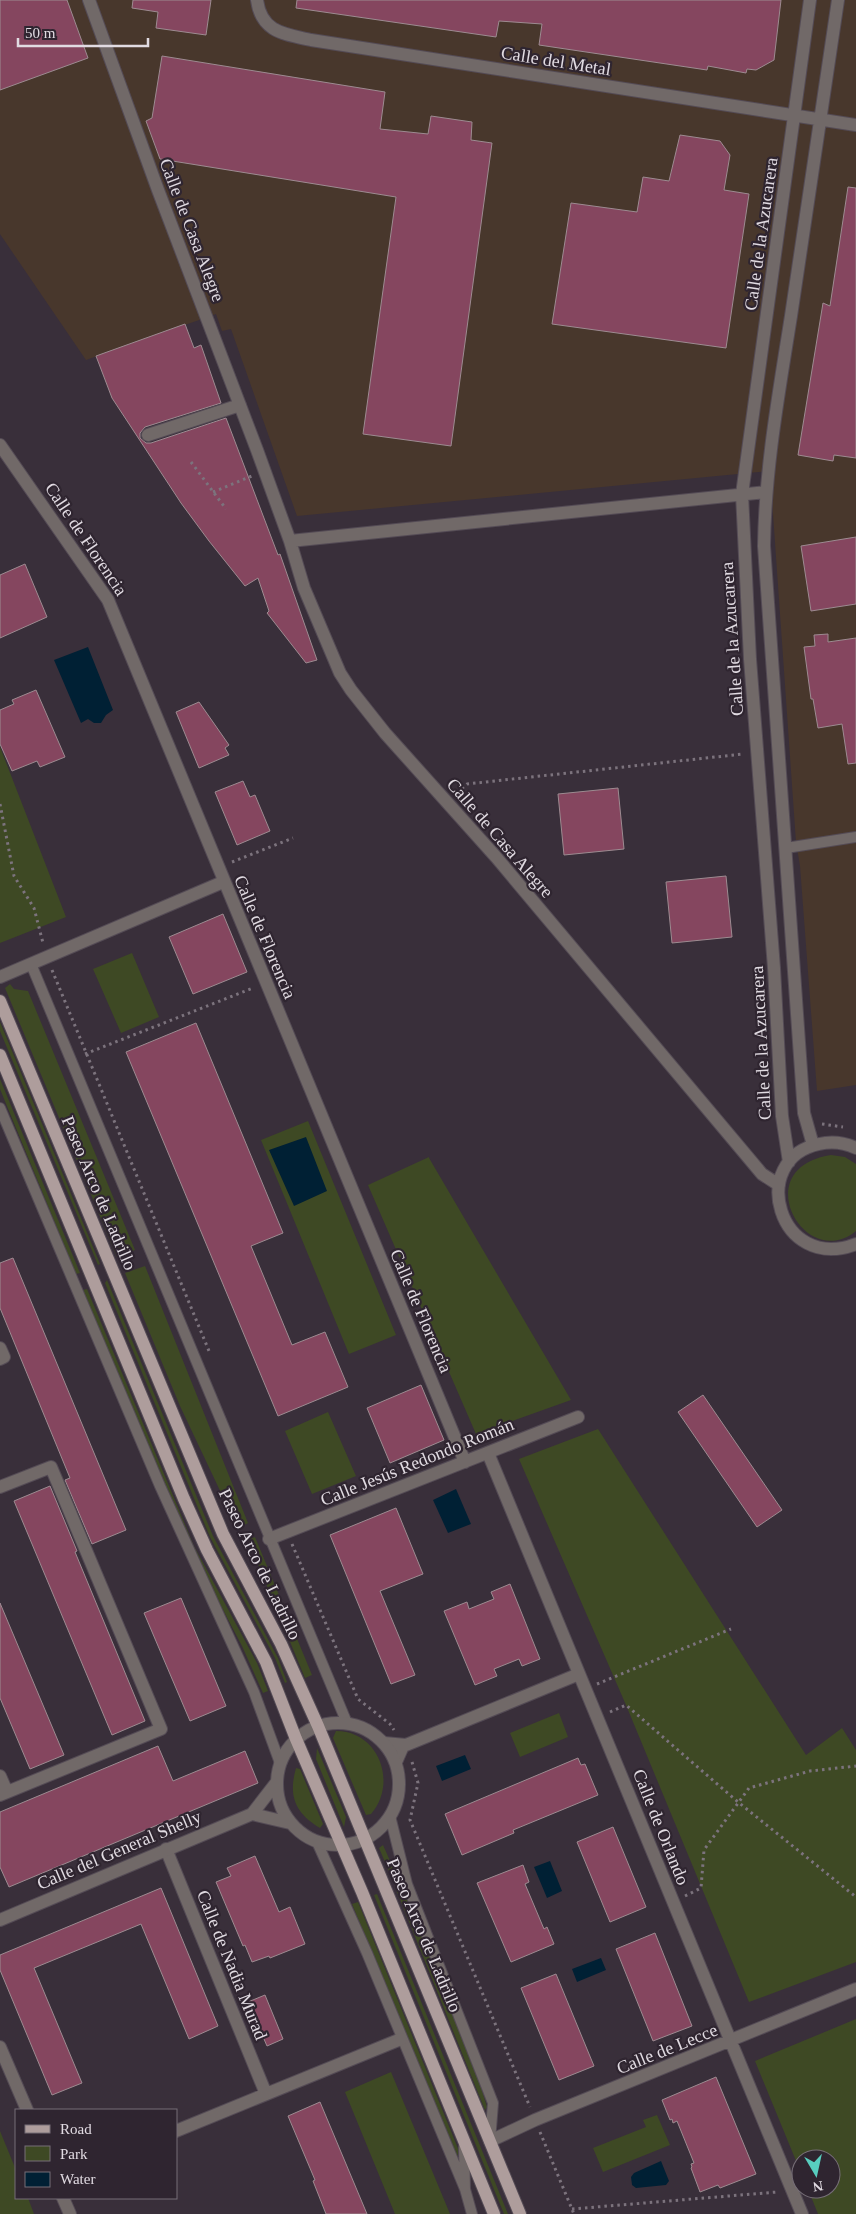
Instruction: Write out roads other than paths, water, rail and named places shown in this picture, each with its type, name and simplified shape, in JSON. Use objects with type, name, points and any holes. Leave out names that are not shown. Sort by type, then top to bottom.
[{"type":"main road","name":"Paseo Arco de Ladrillo","points":[[0,1001],[223,1534],[280,1644],[318,1726],[520,2214]]},
{"type":"main road","points":[[0,1055],[206,1550],[266,1662],[296,1739],[494,2214]]},
{"type":"street","name":"Calle de Casa Alegre","points":[[89,0],[158,190],[290,540],[304,588],[340,673],[373,719],[502,865],[762,1174],[778,1186]]},
{"type":"street","name":"Calle del Metal","points":[[257,0],[259,14],[275,31],[311,40],[856,125]]},
{"type":"street","name":"Calle de la Azucarera","points":[[789,1162],[782,1116],[774,968],[745,574],[742,494],[810,0]]},
{"type":"street","points":[[813,1145],[804,1113],[764,546],[766,492],[771,445],[838,0]]},
{"type":"street","points":[[148,435],[240,405]]},
{"type":"street","name":"Calle de Florencia","points":[[0,445],[108,600],[223,882],[465,1462]]},
{"type":"street","points":[[290,540],[766,492]]},
{"type":"street","points":[[0,977],[223,882]]},
{"type":"street","points":[[856,1148],[847,1144],[830,1142],[813,1145],[804,1149],[789,1162],[778,1186],[778,1202],[783,1219],[792,1233],[806,1243],[822,1249],[838,1249],[856,1245]]},
{"type":"street","points":[[0,1348],[4,1357],[0,1359]]},
{"type":"street","name":"Calle Jesús Redondo Román","points":[[269,1538],[578,1417]]},
{"type":"street","name":"Calle de Orlando","points":[[488,1453],[802,2214]]},
{"type":"street","points":[[0,1488],[50,1467],[161,1729],[3,1793],[0,1776]]},
{"type":"street","points":[[384,1743],[403,1746],[579,1674]]},
{"type":"street","points":[[347,1723],[361,1727],[374,1734],[384,1743],[396,1762],[400,1783],[398,1800],[390,1816],[379,1830],[364,1839],[342,1846],[317,1842],[300,1832],[290,1823],[279,1802],[276,1783],[280,1763],[286,1750],[296,1739],[306,1731],[318,1726],[347,1723]]},
{"type":"street","points":[[396,1762],[403,1746]]},
{"type":"street","name":"Calle del General Shelly","points":[[0,1920],[252,1814],[276,1783]]},
{"type":"street","points":[[252,1814],[290,1823]]},
{"type":"street","name":"Calle de Nadia Murad","points":[[166,1850],[266,2094]]},
{"type":"street","name":"Calle de Lecce","points":[[490,2141],[535,2120],[856,1989]]},
{"type":"street","points":[[178,2131],[401,2039]]},
{"type":"street","points":[[0,2047],[27,2109]]},
{"type":"street","points":[[63,2199],[70,2214]]},
{"type":"lane","points":[[786,848],[856,837]]},
{"type":"lane","name":"Paseo Arco de Ladrillo","points":[[31,964],[347,1723]]},
{"type":"lane","points":[[0,1108],[160,1486],[254,1692],[280,1763]]},
{"type":"lane","name":"Paseo Arco de Ladrillo","points":[[390,1816],[407,1884],[493,2103],[490,2141]]},
{"type":"lane","points":[[317,1842],[363,1944],[465,2189],[472,2214]]},
{"type":"lane","points":[[464,2141],[465,2189]]},
{"type":"water","points":[[88,647],[113,710],[106,715],[101,723],[94,723],[88,719],[81,723],[54,660]]},
{"type":"water","points":[[306,1137],[327,1191],[294,1206],[269,1150]]},
{"type":"water","points":[[456,1489],[471,1524],[448,1533],[433,1500]]},
{"type":"water","points":[[465,1755],[471,1769],[442,1781],[436,1766]]},
{"type":"water","points":[[550,1861],[562,1891],[547,1898],[534,1867]]},
{"type":"water","points":[[601,1958],[606,1970],[577,1982],[572,1969]]},
{"type":"water","points":[[661,2161],[669,2181],[666,2185],[636,2188],[632,2185],[631,2177],[634,2173]]}]
